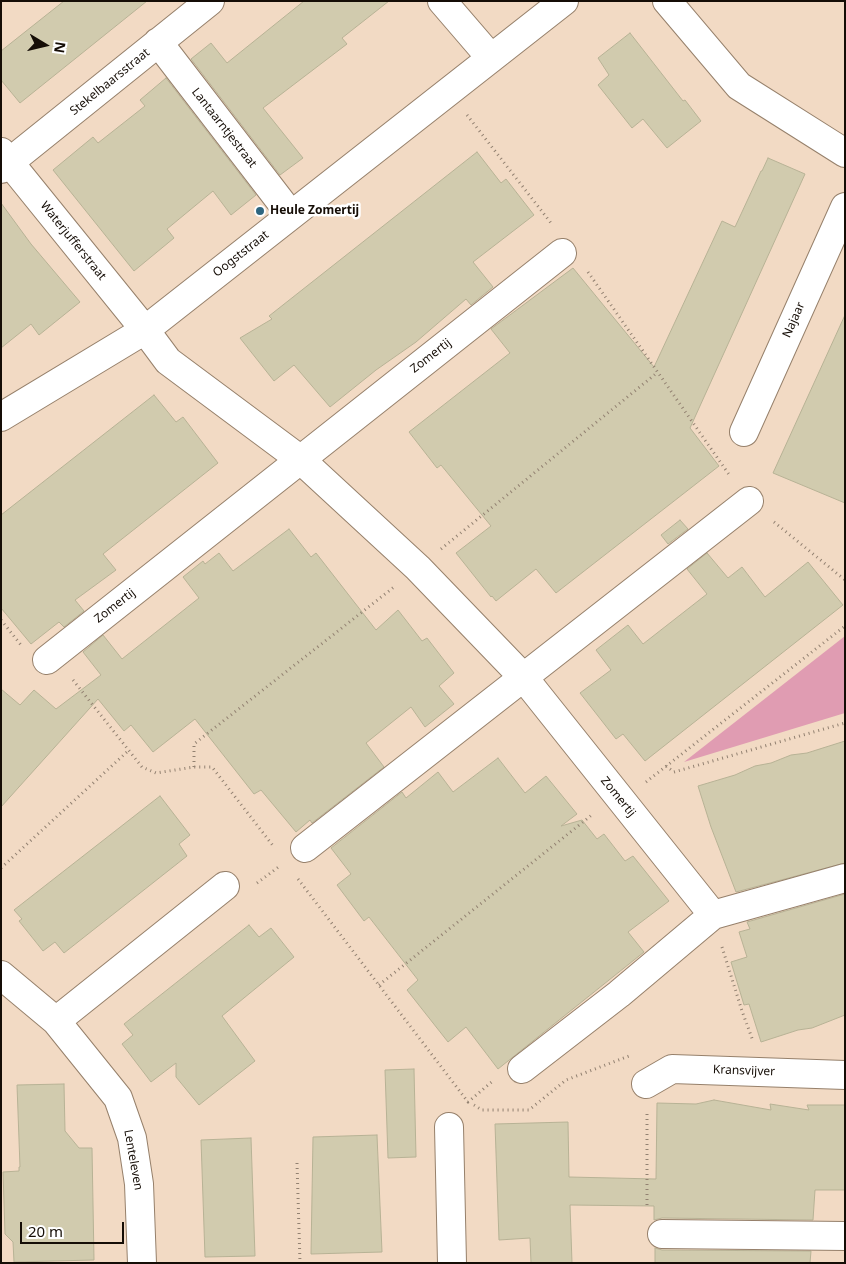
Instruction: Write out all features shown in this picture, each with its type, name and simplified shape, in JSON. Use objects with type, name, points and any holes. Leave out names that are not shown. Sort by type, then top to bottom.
[{"type":"street","name":"Stekelbaarsstraat","points":[[4,161],[210,1]]},
{"type":"street","points":[[442,1],[491,58]]},
{"type":"street","name":"Oogststraat","points":[[1,417],[145,330],[564,1]]},
{"type":"street","points":[[667,1],[739,86],[845,153]]},
{"type":"street","name":"Lantaarntjestraat","points":[[158,42],[291,215]]},
{"type":"street","name":"Waterjufferstraat","points":[[4,161],[145,330]]},
{"type":"street","name":"Najaar","points":[[744,432],[845,207]]},
{"type":"street","name":"Zomertij","points":[[47,660],[301,460],[572,258]]},
{"type":"street","name":"Zomertij","points":[[145,330],[168,361],[301,460],[418,568],[524,678],[713,915]]},
{"type":"street","points":[[295,855],[749,501]]},
{"type":"street","points":[[522,1069],[619,994],[713,915],[845,878]]},
{"type":"street","points":[[56,1021],[225,886]]},
{"type":"street","name":"Lenteleven","points":[[1,976],[56,1021],[118,1098],[132,1138],[139,1184],[142,1263]]},
{"type":"street","name":"Kransvijver","points":[[646,1084],[672,1069],[845,1075]]},
{"type":"street","points":[[449,1128],[452,1263]]},
{"type":"street","points":[[655,1225],[845,1236]]},
{"type":"path","points":[[449,92],[552,224]]},
{"type":"path","points":[[572,258],[749,501],[845,580]]},
{"type":"path","points":[[379,985],[619,798],[666,766],[845,626]]},
{"type":"path","points":[[69,676],[142,767],[156,773],[194,767],[212,767],[295,855],[379,985],[468,1102],[516,1062],[522,1069]]},
{"type":"path","points":[[666,766],[674,772],[845,723]]},
{"type":"path","points":[[1,868],[129,750]]},
{"type":"path","points":[[225,886],[240,895],[295,855]]},
{"type":"path","points":[[713,915],[753,1042],[753,1072]]},
{"type":"path","points":[[646,1084],[655,1225]]},
{"type":"path","points":[[297,1163],[300,1263]]},
{"type":"shaded area","points":[[845,636],[845,713],[684,762]]},
{"type":"building","points":[[64,1],[147,1],[20,103],[1,80],[1,51]]},
{"type":"building","points":[[304,1],[389,1],[342,38],[347,44],[263,108],[303,158],[280,175],[191,59],[211,43],[227,63]]},
{"type":"building","points":[[630,33],[701,121],[667,148],[643,119],[632,128],[598,85],[609,75],[598,58]]},
{"type":"building","points":[[166,78],[256,195],[231,215],[213,191],[167,229],[174,238],[134,271],[53,170],[93,137],[98,143],[145,106],[140,100]]},
{"type":"building","points":[[477,152],[501,183],[506,179],[534,215],[473,262],[493,287],[471,305],[466,299],[416,342],[376,370],[330,407],[294,365],[274,381],[240,338],[272,319],[269,316]]},
{"type":"building","points":[[768,158],[805,174],[690,428],[719,466],[556,593],[536,569],[496,601],[456,553],[491,526],[441,465],[437,468],[409,432],[510,353],[491,329],[573,268],[654,367],[722,221],[735,227]]},
{"type":"building","points":[[1,203],[31,244],[80,302],[39,335],[31,324],[1,348]]},
{"type":"building","points":[[845,315],[845,503],[773,473]]},
{"type":"building","points":[[154,395],[176,422],[183,417],[218,463],[103,554],[116,570],[75,600],[84,611],[64,627],[59,622],[31,644],[1,608],[1,515]]},
{"type":"building","points":[[680,520],[688,529],[668,544],[661,535]]},
{"type":"building","points":[[289,529],[311,557],[316,553],[376,630],[398,610],[422,641],[427,638],[454,673],[439,686],[454,704],[425,727],[411,707],[366,743],[384,767],[312,823],[310,820],[296,832],[261,790],[254,794],[195,719],[153,752],[131,725],[124,731],[98,699],[1,807],[1,689],[20,705],[34,690],[56,709],[101,675],[83,652],[103,635],[122,659],[199,598],[183,577],[203,561],[205,564],[219,553],[233,571]]},
{"type":"building","points":[[707,553],[728,578],[742,567],[765,597],[808,562],[843,605],[645,761],[623,734],[616,739],[580,693],[611,670],[596,650],[628,625],[643,644],[707,594],[687,569]]},
{"type":"building","points":[[845,741],[845,863],[736,892],[711,827],[698,786],[735,775],[755,766]]},
{"type":"building","points":[[498,758],[525,793],[546,776],[577,814],[561,826],[582,820],[597,839],[604,834],[625,861],[633,856],[669,901],[628,932],[644,952],[498,1069],[466,1027],[448,1042],[407,990],[418,980],[369,917],[364,921],[337,885],[351,874],[331,848],[402,792],[406,798],[438,772],[453,792]]},
{"type":"building","points":[[160,796],[190,835],[179,844],[187,856],[64,953],[55,942],[43,951],[19,921],[22,919],[14,910]]},
{"type":"building","points":[[845,894],[845,1015],[812,1028],[798,1030],[761,1042],[749,1004],[744,1005],[731,962],[747,957],[739,932],[750,929],[747,922]]},
{"type":"building","points":[[249,925],[259,937],[271,928],[294,957],[222,1016],[255,1061],[199,1105],[176,1077],[176,1063],[151,1082],[122,1044],[133,1035],[124,1024]]},
{"type":"building","points":[[414,1069],[416,1157],[388,1158],[385,1070]]},
{"type":"building","points":[[64,1084],[65,1131],[79,1148],[92,1148],[94,1260],[14,1262],[13,1242],[5,1234],[3,1172],[19,1171],[20,1167],[17,1085]]},
{"type":"building","points":[[714,1100],[771,1110],[770,1104],[809,1110],[807,1105],[845,1105],[845,1190],[815,1190],[813,1220],[662,1218],[654,1220],[654,1206],[570,1205],[572,1263],[531,1263],[530,1238],[499,1240],[495,1124],[568,1122],[569,1177],[656,1179],[657,1103],[696,1104]]},
{"type":"building","points":[[377,1135],[382,1252],[311,1254],[313,1137]]},
{"type":"building","points":[[251,1138],[255,1256],[205,1257],[201,1140]]},
{"type":"building","points":[[655,1248],[662,1250],[811,1251],[810,1263],[655,1263]]},
{"type":"place","name":"Heule Zomertij","points":[[260,211]]}]
